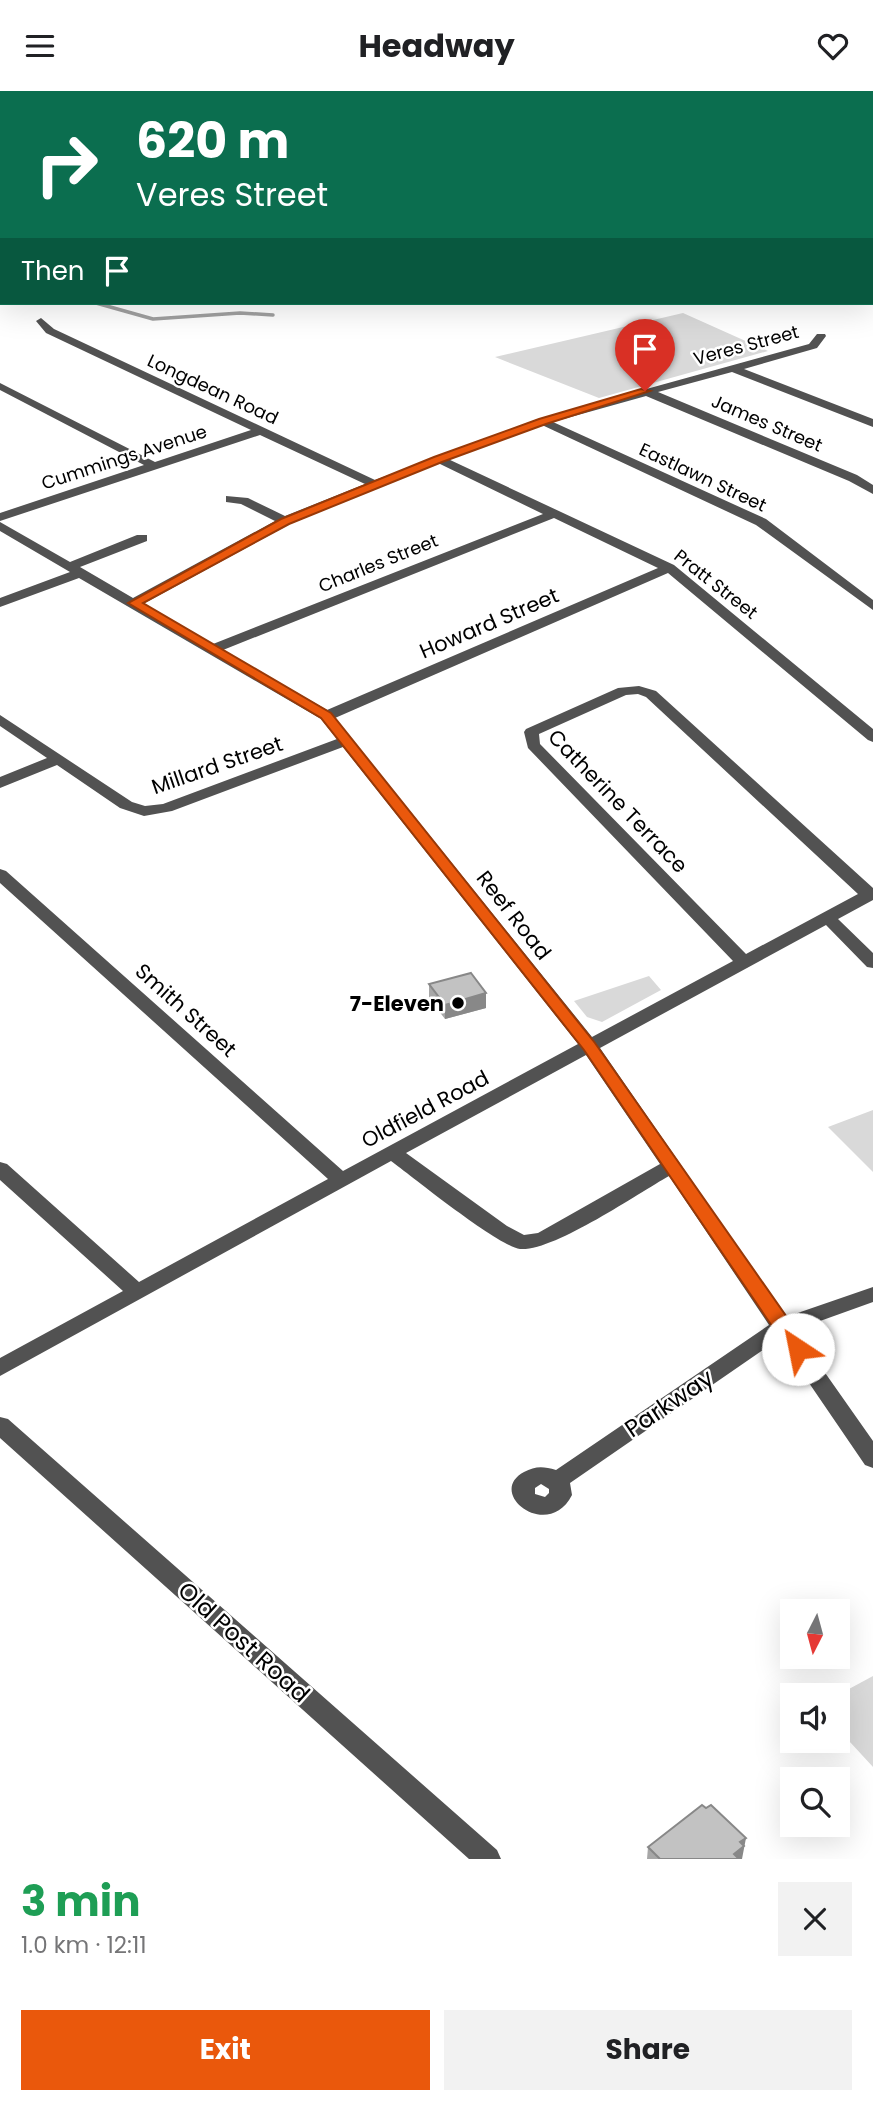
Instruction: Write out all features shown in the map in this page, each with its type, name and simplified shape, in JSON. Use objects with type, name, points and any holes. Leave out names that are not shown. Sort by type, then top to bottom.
[{"type":"street","name":"Longdean Road","points":[[41,321],[50,331],[374,484]]},
{"type":"street","name":"Veres Street","points":[[134,603],[285,521],[438,459],[542,421],[813,346],[821,337]]},
{"type":"street","points":[[730,367],[872,422]]},
{"type":"street","points":[[0,386],[152,465]]},
{"type":"street","name":"James Street","points":[[645,391],[853,478],[873,490]]},
{"type":"street","name":"Eastlawn Street","points":[[542,421],[761,522],[873,606]]},
{"type":"street","name":"Cummings Avenue","points":[[0,517],[260,431]]},
{"type":"street","name":"Pratt Street","points":[[438,459],[669,568],[873,737]]},
{"type":"street","points":[[230,499],[244,501],[285,521]]},
{"type":"street","name":"Charles Street","points":[[213,649],[556,513]]},
{"type":"street","name":"Reef Road","points":[[0,526],[326,716],[590,1047],[873,1459]]},
{"type":"street","points":[[0,603],[142,538]]},
{"type":"street","name":"Howard Street","points":[[326,716],[669,568]]},
{"type":"street","name":"Catherine Terrace","points":[[743,961],[533,745],[531,732],[623,691],[639,690],[651,694],[871,894]]},
{"type":"street","name":"Millard Street","points":[[0,719],[132,808],[149,811],[166,808],[346,741]]},
{"type":"street","points":[[0,783],[59,758]]},
{"type":"street","name":"Smith Street","points":[[0,874],[341,1179]]},
{"type":"street","name":"Oldfield Road","points":[[0,1368],[341,1179],[871,894]]},
{"type":"street","points":[[828,918],[873,963]]},
{"type":"street","points":[[392,1152],[499,1231],[521,1242],[543,1239],[672,1166]]},
{"type":"street","points":[[0,1169],[137,1292]]},
{"type":"street","name":"Parkway","points":[[556,1481],[783,1326],[873,1294]]},
{"type":"street","name":"Old Post Road","points":[[0,1425],[488,1859]]},
{"type":"shaded area","points":[[683,313],[768,351],[599,398],[495,357]]},
{"type":"shaded area","points":[[649,976],[661,990],[602,1022],[587,1017],[574,1001]]},
{"type":"shaded area","points":[[873,1110],[873,1172],[828,1127]]},
{"type":"shaded area","points":[[873,1676],[873,1767],[850,1742],[850,1688]]},
{"type":"building","points":[[471,973],[486,993],[445,1005],[429,984]]},
{"type":"building","points":[[702,1805],[706,1808],[711,1805],[746,1838],[740,1842],[744,1846],[734,1854],[739,1859],[660,1859],[648,1847]]},
{"type":"waterway","points":[[103,305],[153,319],[240,313],[273,315]]},
{"type":"place","name":"7-Eleven","points":[[458,1003]]},
{"type":"route","points":[[645,391],[542,421],[374,484],[285,521],[134,603],[326,716],[590,1047],[798,1349]]}]
